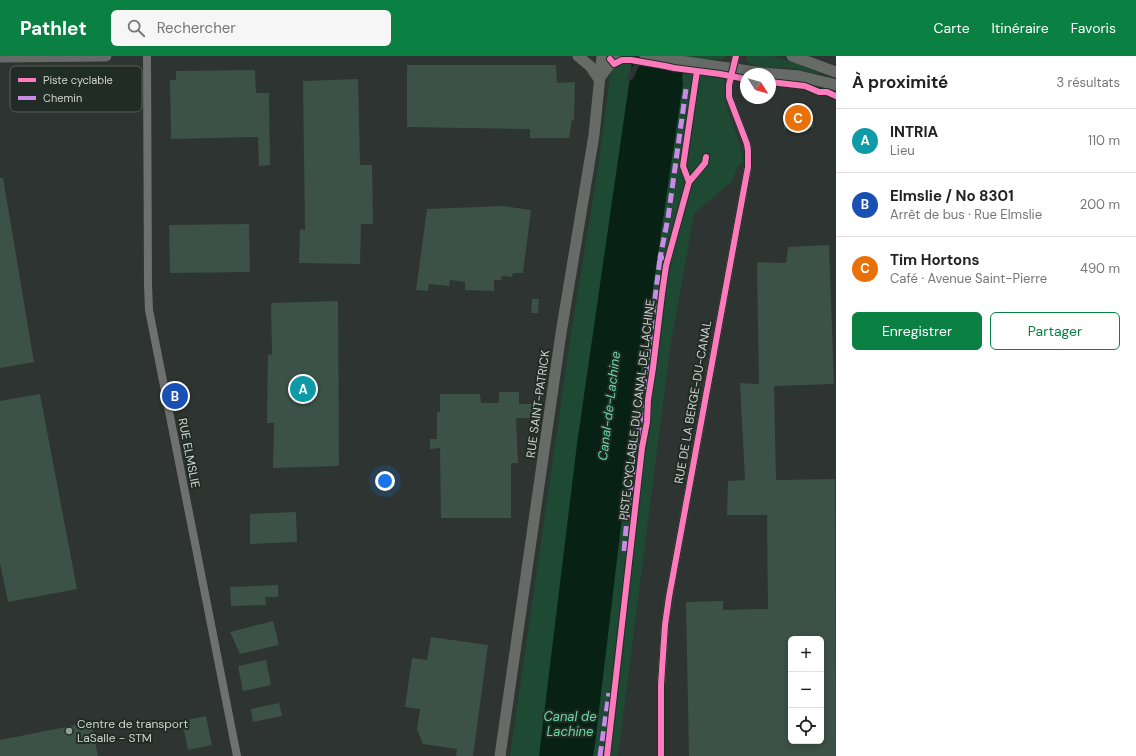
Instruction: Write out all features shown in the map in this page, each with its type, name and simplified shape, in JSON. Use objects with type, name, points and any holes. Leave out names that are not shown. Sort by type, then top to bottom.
[{"type":"main road","points":[[0,57],[106,56]]},
{"type":"main road","points":[[578,56],[590,66],[599,78],[616,56]]},
{"type":"main road","name":"RUE SAINT-PATRICK","points":[[500,756],[561,332],[592,144],[602,56]]},
{"type":"main road","points":[[645,56],[763,73],[799,76],[836,85]]},
{"type":"main road","points":[[792,56],[836,72]]},
{"type":"street","name":"RUE ELMSLIE","points":[[147,56],[148,284],[150,310],[237,756]]},
{"type":"street","name":"RUE DE LA BERGE-DU-CANAL","points":[[661,756],[661,674],[665,625],[671,582],[748,167],[747,144],[729,97],[728,90],[736,56]]},
{"type":"shaded area","points":[[624,56],[727,56],[722,60],[706,59],[723,76],[725,102],[744,161],[736,169],[733,180],[694,214],[670,349],[618,756],[510,756],[570,341],[599,161],[610,76],[616,64],[623,62]]},
{"type":"shaded area","points":[[747,56],[772,56],[804,66],[824,75],[792,68],[758,67],[747,62]]},
{"type":"water","name":"Canal de Lachine","points":[[633,56],[685,56],[682,79],[683,83],[633,425],[595,744],[593,756],[539,756],[577,444]]},
{"type":"pier","points":[[631,56],[686,56],[683,72],[673,71],[665,67],[643,64],[639,66],[633,79],[627,82],[628,76],[635,62],[630,61]]},
{"type":"building","points":[[407,65],[556,65],[557,83],[575,82],[574,120],[572,120],[569,138],[530,138],[530,129],[407,127]]},
{"type":"building","points":[[255,70],[256,93],[269,93],[270,165],[259,166],[258,137],[171,139],[170,80],[176,80],[176,71]]},
{"type":"building","points":[[358,79],[360,165],[372,165],[373,224],[361,224],[360,264],[299,263],[300,229],[305,230],[303,81]]},
{"type":"building","points":[[784,116],[811,117],[813,119],[813,127],[809,129],[784,129]]},
{"type":"building","points":[[0,178],[3,178],[34,362],[0,368]]},
{"type":"building","points":[[503,206],[531,210],[523,273],[513,273],[512,277],[502,276],[501,280],[494,280],[494,291],[465,290],[465,282],[450,280],[449,286],[429,284],[428,291],[416,290],[427,209]]},
{"type":"building","points":[[249,224],[250,272],[170,273],[169,225]]},
{"type":"building","points":[[829,245],[834,384],[774,386],[776,480],[835,479],[836,756],[689,756],[686,602],[723,601],[723,610],[768,609],[767,515],[727,515],[728,481],[745,480],[740,383],[759,384],[758,262],[786,263],[788,247]]},
{"type":"building","points":[[532,299],[539,299],[538,313],[531,313]]},
{"type":"building","points":[[338,301],[339,466],[273,468],[274,423],[267,423],[268,354],[272,355],[271,303]]},
{"type":"building","points":[[499,392],[519,392],[519,404],[534,404],[534,418],[516,418],[518,463],[511,463],[511,518],[441,518],[440,448],[430,449],[430,439],[437,439],[437,412],[440,412],[440,394],[480,394],[481,403],[499,403]]},
{"type":"building","points":[[40,394],[77,589],[8,602],[0,563],[0,401]]},
{"type":"building","points":[[296,512],[297,542],[250,544],[250,514]]},
{"type":"building","points":[[278,585],[278,597],[265,597],[266,605],[231,606],[230,587]]},
{"type":"building","points":[[273,621],[279,645],[240,654],[230,632]]},
{"type":"building","points":[[431,637],[488,645],[473,756],[456,756],[457,749],[423,744],[417,729],[420,709],[405,707],[412,658],[427,660]]},
{"type":"building","points":[[266,660],[271,685],[243,691],[238,666]]},
{"type":"building","points":[[279,703],[282,716],[253,722],[251,709]]},
{"type":"building","points":[[206,716],[212,745],[188,750],[182,721]]},
{"type":"building","name":"Centre de transport LaSalle - STM","points":[[91,722],[98,756],[0,756],[0,740]]},
{"type":"marked path","points":[[664,258],[660,258],[668,218],[686,89]]},
{"type":"marked path","points":[[644,389],[660,258]]},
{"type":"marked path","points":[[636,452],[643,401]]},
{"type":"marked path","points":[[624,551],[634,468]]},
{"type":"marked path","points":[[600,756],[609,693]]},
{"type":"cycle path","points":[[661,756],[661,685],[665,625],[669,597],[748,167],[747,144],[729,97],[729,85],[736,56]]},
{"type":"cycle path","points":[[610,59],[614,64],[622,60],[631,60],[740,78]]},
{"type":"cycle path","points":[[689,182],[683,166],[697,71]]},
{"type":"cycle path","points":[[776,83],[805,86],[819,92],[827,92],[836,96]]},
{"type":"cycle path","name":"PISTE CYCLABLE DU CANAL DE LACHINE","points":[[607,756],[642,448],[647,422],[648,400],[666,266],[689,182],[705,163],[706,157]]},
{"type":"place","name":"Tim Hortons","points":[[798,118]]},
{"type":"place","name":"INTRIA","points":[[303,389]]},
{"type":"place","name":"Elmslie / No 8301","points":[[175,396]]},
{"type":"place","name":"Centre de transport LaSalle - STM","points":[[69,731]]},
{"type":"water label","name":"Canal-de-Lachine","points":[[609,406]]}]
